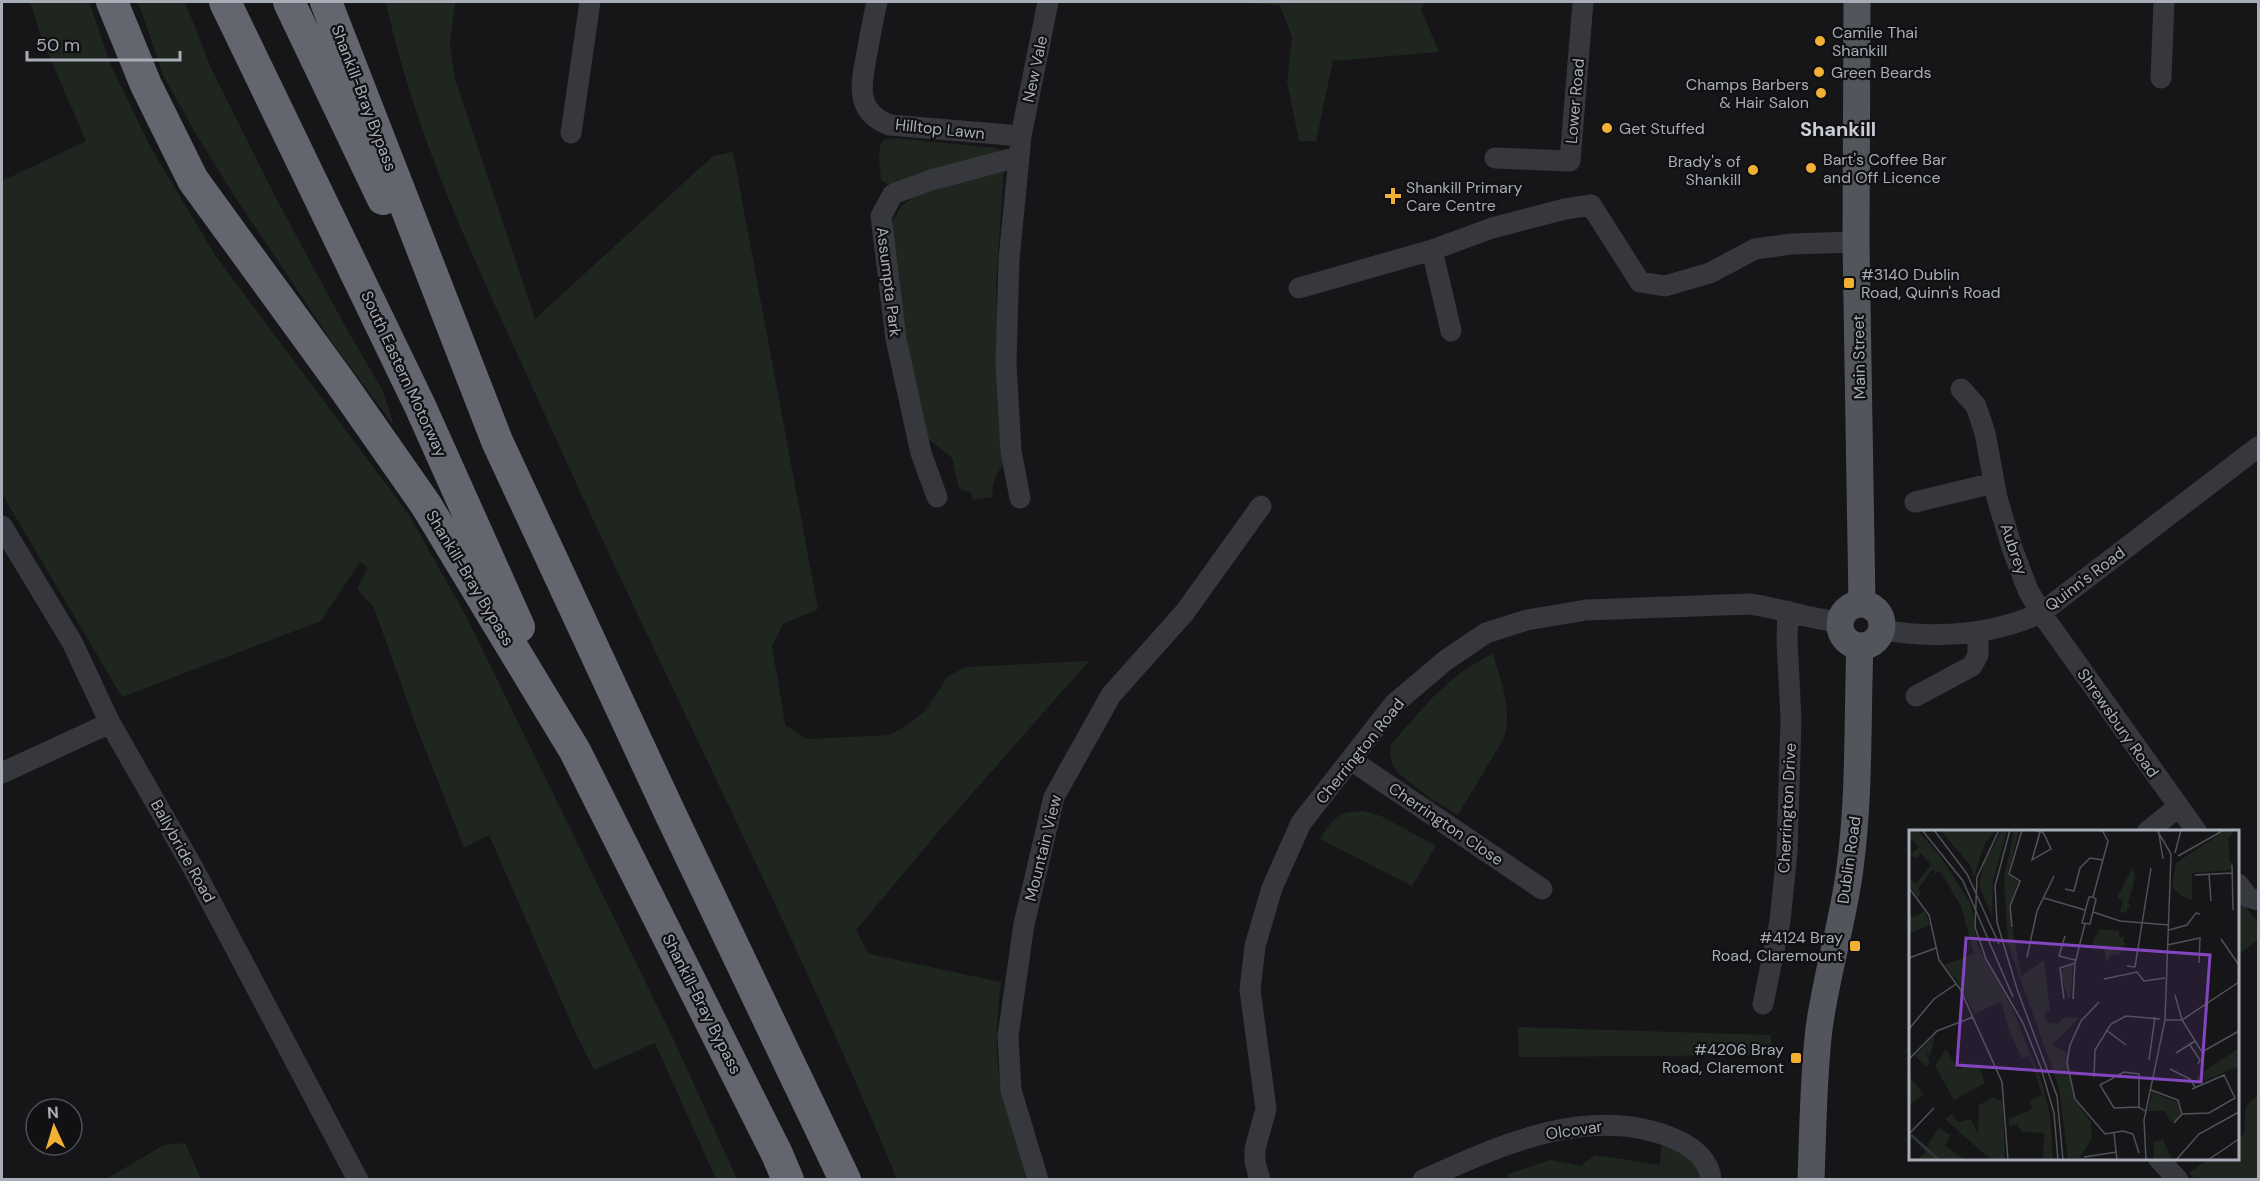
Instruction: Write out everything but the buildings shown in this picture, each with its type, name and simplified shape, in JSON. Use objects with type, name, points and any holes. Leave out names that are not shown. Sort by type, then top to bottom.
[{"type":"highway","name":"Shankill-Bray Bypass","points":[[112,2],[146,85],[193,180],[426,505],[575,751],[788,1179]]},
{"type":"highway","name":"South Eastern Motorway","points":[[225,2],[420,406],[575,751]]},
{"type":"highway","points":[[289,2],[497,441]]},
{"type":"highway","name":"Shankill-Bray Bypass","points":[[326,2],[497,441],[844,1179]]},
{"type":"main road","name":"Main Street","points":[[1857,2],[1856,242],[1862,604]]},
{"type":"main road","points":[[1862,604],[1848,608],[1840,621],[1841,629],[1846,639],[1871,638]]},
{"type":"main road","name":"Dublin Road","points":[[1811,1179],[1819,1030],[1850,871],[1871,638],[1882,621],[1878,612],[1869,605],[1862,604]]},
{"type":"street","points":[[571,133],[590,2]]},
{"type":"street","name":"Hilltop Lawn","points":[[877,2],[861,84],[864,103],[874,117],[890,125],[1019,147]]},
{"type":"street","name":"New Vale","points":[[1019,147],[1048,2]]},
{"type":"street","name":"Lower Road","points":[[1495,158],[1570,161],[1583,2]]},
{"type":"street","points":[[2160,78],[2164,2]]},
{"type":"street","points":[[1019,147],[1009,260],[1006,363],[1011,451],[1020,498]]},
{"type":"street","name":"Assumpta Park","points":[[937,497],[921,453],[896,339],[881,216],[893,194],[1019,147]]},
{"type":"street","points":[[1299,288],[1432,250],[1492,228],[1565,209],[1591,205],[1640,282],[1665,286],[1710,273],[1755,249],[1776,245],[1856,242]]},
{"type":"street","points":[[1432,250],[1451,331]]},
{"type":"street","name":"Aubrey","points":[[1961,389],[1976,406],[1985,433],[1994,483],[2012,548],[2028,590],[2041,613]]},
{"type":"street","name":"Quinn's Road","points":[[1871,638],[1978,632],[2017,624],[2041,613],[2259,447]]},
{"type":"street","points":[[1916,502],[1994,483]]},
{"type":"street","name":"Mountain View","points":[[1038,1179],[1011,1090],[1008,1036],[1024,924],[1054,797],[1111,695],[1185,612],[1261,506]]},
{"type":"street","name":"Ballybride Road","points":[[2,526],[72,642],[111,723],[192,866],[358,1179]]},
{"type":"street","name":"Cherrington Road","points":[[1260,1179],[1255,1162],[1255,1149],[1266,1109],[1250,990],[1255,946],[1272,888],[1301,824],[1394,704],[1446,660],[1486,633],[1527,620],[1586,610],[1749,604],[1788,611],[1808,618],[1840,621]]},
{"type":"street","name":"Cherrington Drive","points":[[1763,1004],[1780,921],[1786,852],[1791,720],[1788,611]]},
{"type":"street","name":"Shrewsbury Road","points":[[2041,613],[2196,830]]},
{"type":"street","points":[[1916,696],[1972,666],[1978,655],[1978,632]]},
{"type":"street","points":[[2,773],[111,723]]},
{"type":"street","name":"Cherrington Close","points":[[1351,760],[1542,889]]},
{"type":"street","points":[[2148,830],[2178,807]]},
{"type":"street","points":[[2239,885],[2248,897],[2259,900]]},
{"type":"street","name":"Olcovar","points":[[1423,1179],[1467,1160],[1538,1135],[1570,1128],[1618,1124],[1659,1132],[1683,1143],[1703,1158],[1711,1171],[1712,1179]]},
{"type":"street","points":[[2160,1160],[2178,1179]]},
{"type":"shaded area","points":[[30,2],[89,2],[111,66],[151,148],[215,255],[409,515],[465,614],[671,1034],[737,1179],[716,1179],[655,1043],[594,1070],[575,1032],[489,835],[464,848],[417,728],[374,608],[357,589],[368,568],[360,562],[321,621],[122,697],[2,494],[2,181],[86,141],[41,37]]},
{"type":"shaded area","points":[[138,2],[185,2],[211,68],[276,198],[383,391],[394,426],[332,342],[235,197],[193,129],[163,75]]},
{"type":"shaded area","points":[[386,2],[455,2],[450,44],[455,79],[535,319],[713,156],[733,152],[818,609],[783,624],[772,646],[787,735],[786,725],[807,739],[890,735],[909,724],[926,710],[948,676],[966,667],[1089,661],[939,831],[856,930],[869,954],[1001,982],[997,1034],[998,1066],[1006,1109],[1026,1179],[897,1179],[813,987],[477,265],[434,161],[416,109],[399,56]]},
{"type":"shaded area","points":[[1218,2],[1425,2],[1421,9],[1439,52],[1333,61],[1316,141],[1299,141],[1287,82],[1292,37],[1280,5]]},
{"type":"shaded area","points":[[893,138],[1000,150],[995,154],[896,184],[887,184],[881,180],[880,145],[884,140]]},
{"type":"shaded area","points":[[1004,169],[996,285],[1003,465],[994,480],[993,497],[973,500],[971,493],[959,488],[952,458],[928,439],[903,338],[891,225],[901,206],[917,195]]},
{"type":"shaded area","points":[[1493,653],[1505,695],[1507,716],[1504,738],[1458,815],[1430,798],[1398,773],[1390,755],[1391,744],[1432,698],[1461,672]]},
{"type":"shaded area","points":[[1363,811],[1381,816],[1436,846],[1412,886],[1320,839],[1332,821],[1341,815]]},
{"type":"shaded area","points":[[2239,897],[2258,923],[2258,939],[2239,955]]},
{"type":"shaded area","points":[[1518,1027],[1771,1035],[1771,1055],[1519,1057]]},
{"type":"shaded area","points":[[2258,1095],[2258,1179],[2195,1179],[2189,1173],[2208,1160],[2239,1160],[2239,1137],[2244,1133],[2246,1106]]},
{"type":"shaded area","points":[[185,1143],[201,1179],[106,1179],[164,1145]]},
{"type":"shaded area","points":[[1661,1145],[1692,1161],[1704,1180],[1508,1180],[1508,1174],[1550,1160],[1581,1166],[1595,1155],[1660,1165]]},
{"type":"place","name":"Camile Thai Shankill","points":[[1820,41]]},
{"type":"place","name":"Green Beards","points":[[1819,72]]},
{"type":"place","name":"Champs Barbers & Hair Salon","points":[[1821,93]]},
{"type":"place","name":"Get Stuffed","points":[[1607,128]]},
{"type":"place","name":"Bart's Coffee Bar and Off Licence","points":[[1811,168]]},
{"type":"place","name":"Brady's of Shankill","points":[[1753,170]]},
{"type":"place","name":"Shankill Primary Care Centre","points":[[1393,196]]},
{"type":"place","name":"#3140 Dublin Road, Quinn's Road","points":[[1849,283]]},
{"type":"place","name":"#4124 Bray Road, Claremount","points":[[1855,946]]},
{"type":"place","name":"#4206 Bray Road, Claremont","points":[[1796,1058]]},
{"type":"district","name":"Shankill","points":[[1838,129]]}]
